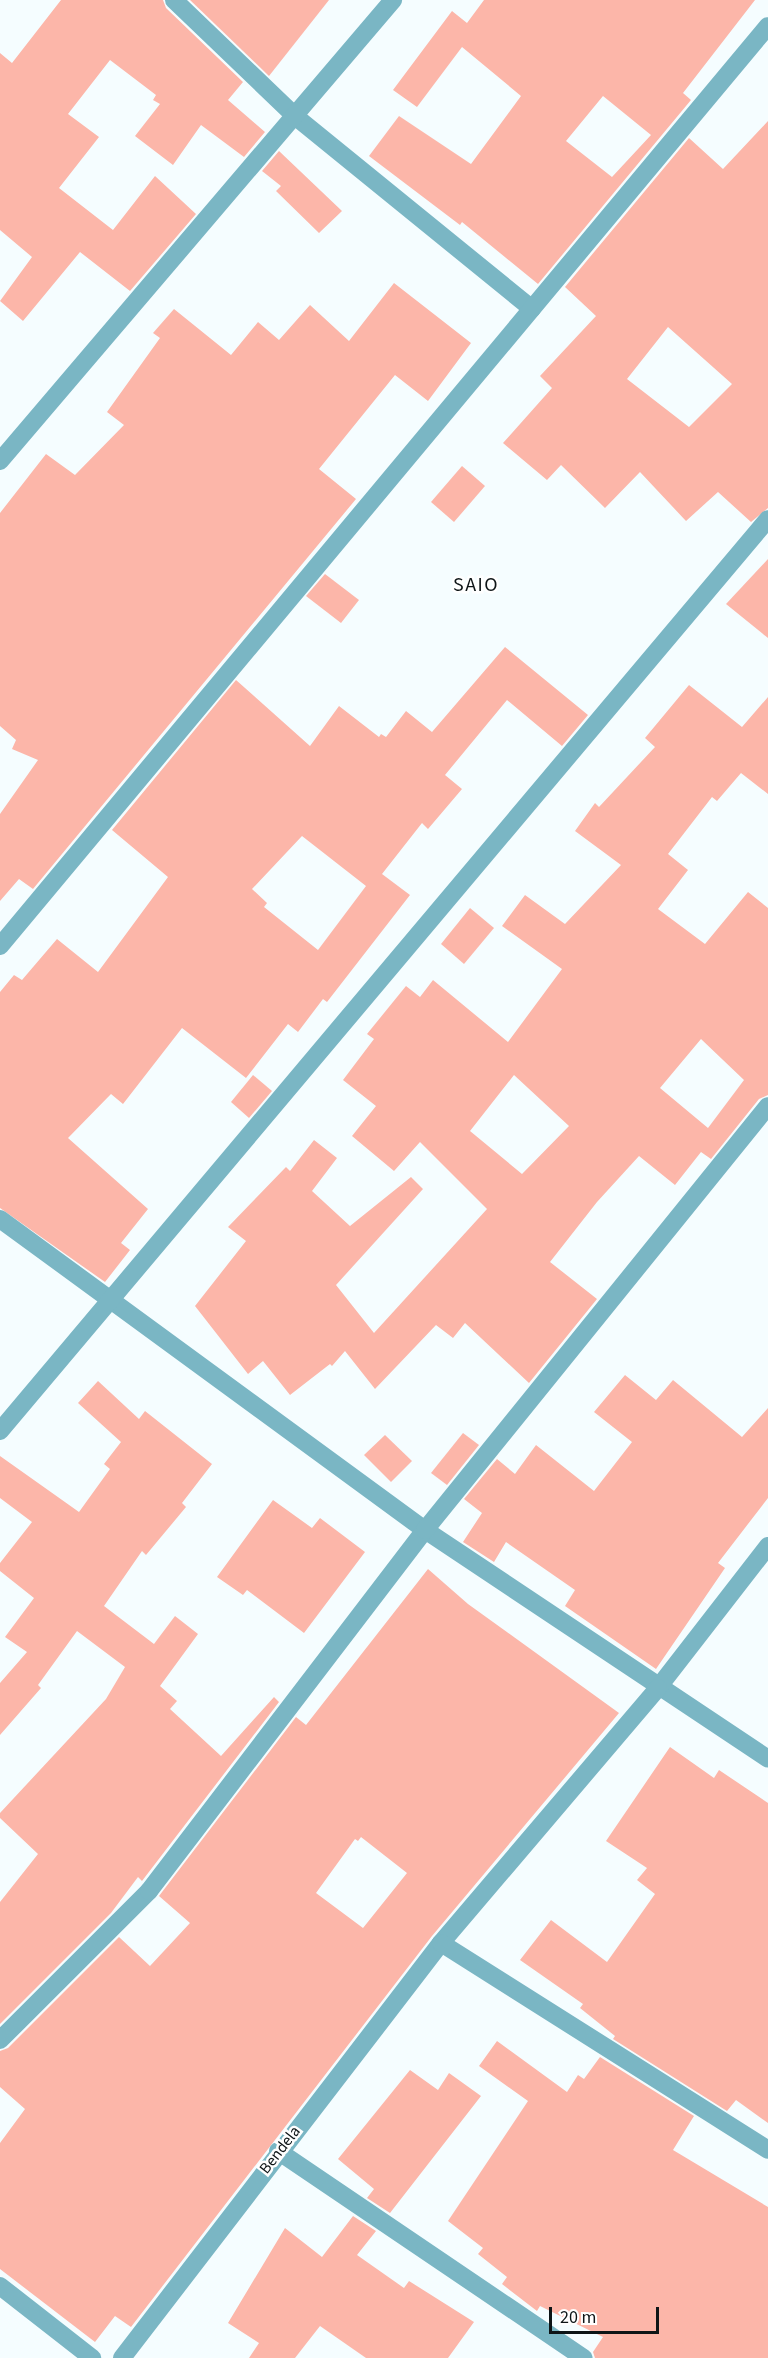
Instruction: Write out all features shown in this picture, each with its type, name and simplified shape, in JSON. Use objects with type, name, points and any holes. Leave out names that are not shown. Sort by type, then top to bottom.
[{"type":"street","points":[[174,0],[296,117],[532,309]]},
{"type":"street","points":[[0,461],[296,117],[393,0]]},
{"type":"street","points":[[0,946],[768,26]]},
{"type":"street","points":[[0,1431],[112,1301],[768,519]]},
{"type":"street","points":[[0,2040],[149,1891],[425,1530],[768,1106]]},
{"type":"street","points":[[0,1219],[425,1530],[658,1688],[768,1759]]},
{"type":"street","name":"Bendela","points":[[122,2358],[278,2151],[441,1943],[658,1688],[768,1546]]},
{"type":"street","points":[[441,1943],[768,2150]]},
{"type":"street","points":[[278,2151],[584,2358]]},
{"type":"street","points":[[0,2286],[92,2358]]},
{"type":"building","points":[[61,0],[163,0],[166,8],[243,82],[228,100],[265,132],[244,157],[201,125],[173,165],[135,136],[160,104],[153,100],[156,95],[110,60],[68,114],[99,137],[59,188],[113,230],[155,176],[196,214],[130,291],[80,252],[23,321],[0,301],[32,257],[0,230],[0,53],[12,63]]},
{"type":"building","points":[[190,0],[329,0],[269,76]]},
{"type":"building","points":[[484,0],[755,0],[683,93],[691,100],[538,284],[462,222],[460,225],[369,156],[399,116],[471,164],[521,96],[462,47],[417,107],[393,90],[452,11],[467,23]],"holes":[[[603,96],[651,135],[612,177],[566,141]]]},
{"type":"building","points":[[768,121],[768,508],[751,522],[718,492],[686,521],[640,472],[605,508],[561,465],[547,480],[503,443],[552,388],[540,376],[596,316],[565,287],[689,138],[723,169]],"holes":[[[668,327],[732,384],[689,427],[627,379]]]},
{"type":"building","points":[[279,151],[342,211],[319,233],[276,191],[281,186],[262,171]]},
{"type":"building","points":[[394,283],[471,343],[428,401],[395,375],[319,469],[356,499],[33,889],[19,879],[0,901],[0,814],[38,760],[12,749],[16,740],[0,726],[0,513],[46,454],[75,475],[124,425],[107,412],[160,338],[153,333],[174,309],[231,355],[258,322],[279,340],[310,305],[349,341]]},
{"type":"building","points":[[462,466],[485,486],[454,522],[431,502]]},
{"type":"building","points":[[768,559],[768,638],[726,604]]},
{"type":"building","points":[[325,574],[359,600],[341,623],[306,596]]},
{"type":"building","points":[[505,647],[588,715],[562,746],[507,700],[445,775],[462,789],[428,829],[422,823],[382,874],[410,895],[327,1002],[323,999],[298,1032],[288,1024],[246,1078],[182,1028],[123,1104],[111,1094],[68,1138],[148,1209],[121,1243],[130,1250],[105,1282],[0,1208],[0,992],[14,975],[22,980],[57,939],[98,972],[168,877],[112,830],[236,680],[310,746],[339,706],[379,737],[381,734],[386,737],[406,711],[432,732]],"holes":[[[302,836],[366,886],[318,950],[264,907],[267,903],[252,889]]]},
{"type":"building","points":[[689,685],[742,727],[768,697],[768,794],[741,773],[717,801],[712,797],[668,854],[688,870],[658,909],[705,944],[748,892],[768,908],[768,1095],[759,1099],[711,1159],[701,1152],[675,1185],[639,1156],[597,1202],[550,1262],[597,1299],[529,1383],[465,1323],[453,1338],[436,1325],[375,1389],[345,1351],[332,1366],[330,1364],[290,1395],[263,1361],[248,1374],[195,1306],[246,1241],[228,1227],[286,1167],[290,1171],[314,1140],[337,1158],[312,1191],[350,1226],[411,1177],[423,1189],[336,1285],[374,1333],[487,1209],[420,1142],[394,1171],[352,1136],[376,1106],[343,1080],[374,1039],[367,1034],[406,986],[420,997],[433,980],[508,1042],[562,969],[502,926],[525,895],[565,924],[621,865],[575,831],[595,803],[599,807],[655,747],[645,738]],"holes":[[[701,1039],[744,1080],[708,1128],[660,1088]],[[514,1075],[569,1126],[522,1174],[470,1131]]]},
{"type":"building","points":[[470,908],[494,928],[464,964],[441,944]]},
{"type":"building","points":[[253,1075],[272,1091],[249,1118],[231,1102]]},
{"type":"building","points":[[625,1375],[656,1400],[673,1380],[742,1437],[768,1408],[768,1498],[718,1563],[725,1568],[656,1669],[565,1606],[575,1590],[506,1542],[494,1562],[463,1542],[482,1513],[464,1499],[497,1459],[515,1474],[536,1445],[594,1491],[632,1442],[594,1412]]},
{"type":"building","points":[[98,1381],[139,1419],[145,1411],[212,1464],[182,1503],[186,1507],[146,1555],[142,1551],[104,1606],[154,1644],[175,1616],[198,1634],[160,1686],[177,1701],[170,1709],[221,1756],[274,1697],[279,1702],[142,1881],[138,1877],[111,1913],[0,2024],[0,1902],[38,1854],[0,1818],[0,1813],[106,1699],[125,1667],[77,1631],[38,1685],[41,1688],[0,1735],[0,1683],[27,1652],[5,1637],[34,1598],[0,1571],[0,1563],[32,1522],[0,1498],[0,1456],[79,1512],[110,1469],[104,1464],[121,1442],[78,1403]]},
{"type":"building","points":[[463,1433],[479,1445],[447,1485],[431,1473]]},
{"type":"building","points":[[385,1435],[412,1461],[391,1482],[364,1455]]},
{"type":"building","points":[[273,1500],[312,1528],[320,1518],[365,1552],[304,1633],[247,1590],[243,1595],[217,1577]]},
{"type":"building","points":[[428,1569],[468,1604],[619,1713],[432,1936],[131,2327],[115,2316],[95,2342],[0,2269],[0,2143],[25,2109],[0,2087],[0,2051],[8,2048],[119,1937],[150,1966],[190,1923],[159,1896],[296,1717],[306,1725]],"holes":[[[361,1837],[407,1873],[363,1928],[316,1893],[355,1839],[358,1841]]]},
{"type":"building","points":[[670,1747],[714,1778],[719,1770],[768,1803],[768,2123],[736,2100],[727,2111],[613,2039],[615,2036],[580,2008],[583,2004],[520,1960],[551,1920],[607,1962],[655,1894],[637,1880],[647,1868],[606,1841]]},
{"type":"building","points":[[497,2041],[567,2092],[578,2075],[584,2079],[600,2057],[694,2116],[673,2150],[768,2207],[768,2358],[595,2358],[593,2352],[603,2337],[540,2306],[537,2311],[502,2284],[507,2277],[478,2254],[483,2248],[448,2221],[528,2101],[479,2066]]},
{"type":"building","points":[[410,2070],[438,2090],[449,2073],[481,2096],[390,2213],[367,2198],[374,2189],[338,2159]]},
{"type":"building","points":[[353,2216],[376,2231],[357,2255],[404,2288],[409,2281],[474,2322],[448,2358],[366,2358],[320,2326],[295,2358],[249,2358],[259,2343],[228,2323],[285,2228],[322,2257]]},
{"type":"district","name":"SAIO","points":[[476,585]]}]
